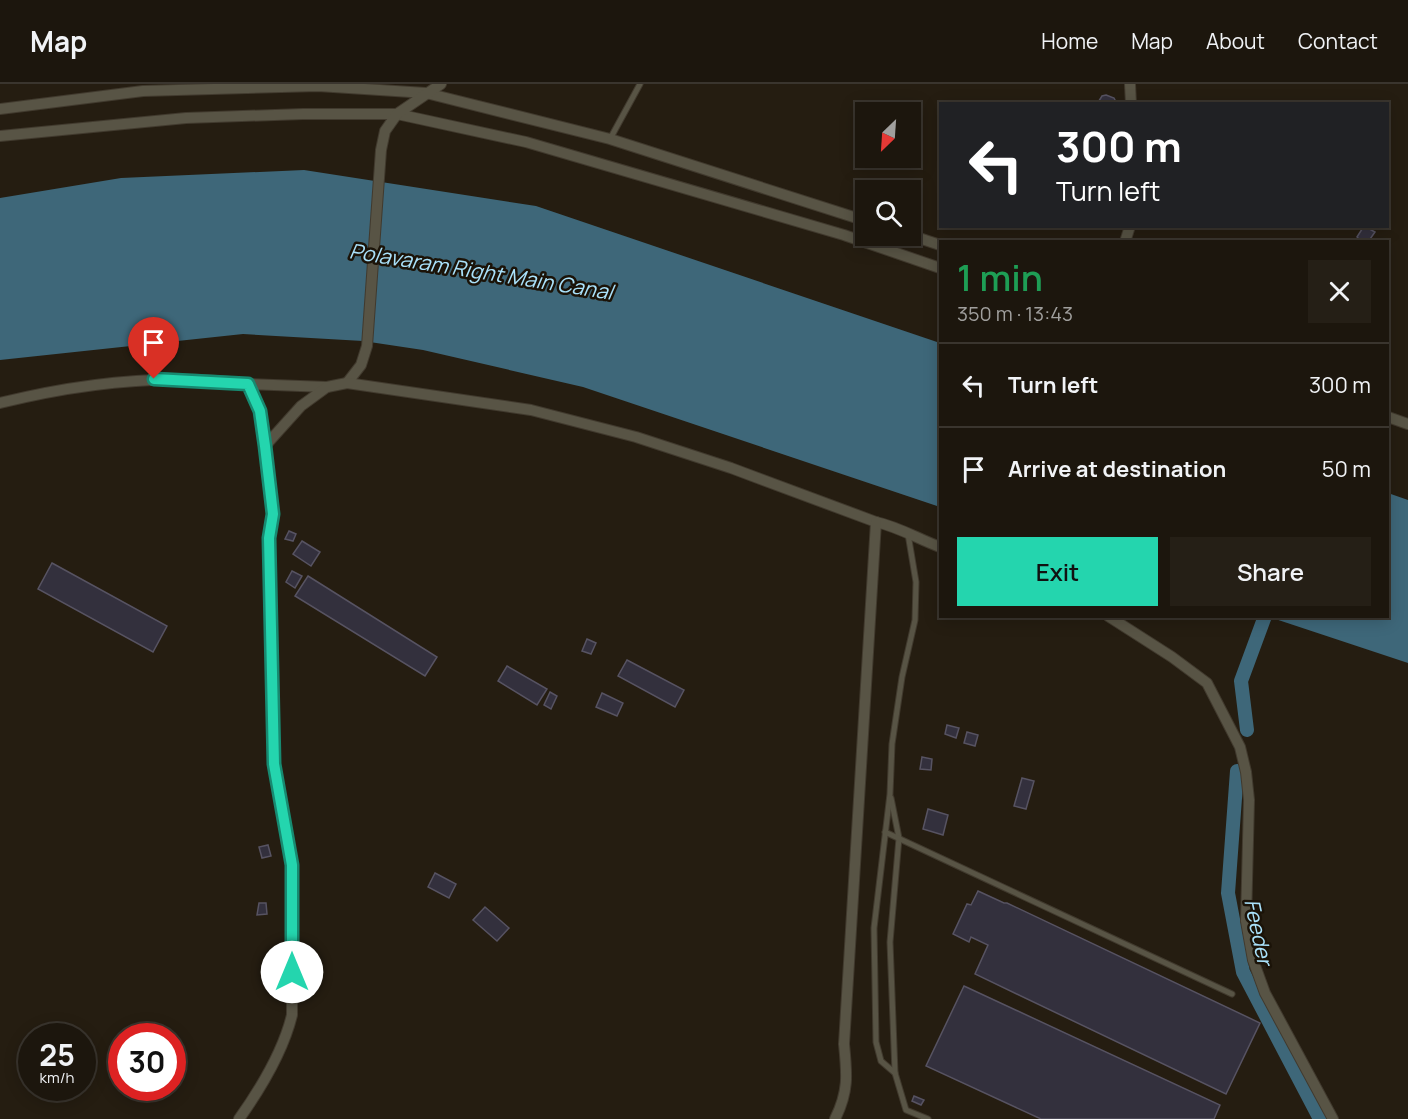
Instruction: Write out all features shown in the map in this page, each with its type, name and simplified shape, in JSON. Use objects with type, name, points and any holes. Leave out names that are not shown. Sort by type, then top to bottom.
[{"type":"street","points":[[347,384],[361,365],[367,346],[381,150],[385,131],[397,114],[441,84]]},
{"type":"street","points":[[1130,84],[1131,102]]},
{"type":"street","points":[[0,109],[143,91],[318,86],[426,93],[610,138],[855,217]]},
{"type":"street","points":[[0,136],[186,117],[397,114],[526,142],[844,235],[939,268]]},
{"type":"street","points":[[921,239],[939,245]]},
{"type":"street","points":[[0,403],[51,391],[154,379],[327,387],[347,384],[531,410],[636,437],[731,468],[876,522],[892,525],[920,540],[939,547]]},
{"type":"street","points":[[239,1119],[250,1104],[286,1037],[292,1015],[292,865],[274,764],[269,538],[273,514],[260,411],[248,384]]},
{"type":"street","points":[[265,446],[301,406],[327,387]]},
{"type":"street","points":[[1389,417],[1408,424]]},
{"type":"street","points":[[835,1119],[841,1108],[847,1083],[845,1033],[876,522]]},
{"type":"street","points":[[1111,618],[1172,657],[1207,683],[1240,747],[1249,800],[1246,921],[1253,960],[1265,993],[1333,1119]]},
{"type":"lane","points":[[610,138],[640,84]]},
{"type":"lane","points":[[895,1073],[881,1061],[876,1042],[874,928],[890,794],[894,733],[902,677],[915,621],[916,582],[908,533]]},
{"type":"lane","points":[[890,794],[899,838],[890,942],[895,1073],[906,1110],[928,1119]]},
{"type":"lane","points":[[885,832],[1232,994]]},
{"type":"water","name":"Polavaram Right Main Canal","points":[[304,170],[536,206],[939,343],[939,507],[583,387],[423,350],[363,341],[243,334],[0,360],[0,198],[121,178]]},
{"type":"water","points":[[1389,493],[1408,500],[1408,663],[1272,618],[1389,618]]},
{"type":"building","points":[[1102,96],[1114,98],[1116,102],[1098,102]]},
{"type":"building","points":[[1363,228],[1375,232],[1369,240],[1360,240],[1357,237]]},
{"type":"building","points":[[289,531],[296,534],[293,541],[285,539]]},
{"type":"building","points":[[302,541],[320,552],[311,566],[293,554]]},
{"type":"building","points":[[52,563],[167,626],[153,652],[38,589]]},
{"type":"building","points":[[292,571],[302,576],[295,588],[286,582]]},
{"type":"building","points":[[308,576],[437,657],[425,676],[295,596]]},
{"type":"building","points":[[587,639],[596,643],[591,654],[582,651]]},
{"type":"building","points":[[627,660],[684,690],[675,707],[618,676]]},
{"type":"building","points":[[507,666],[547,689],[537,705],[498,681]]},
{"type":"building","points":[[550,692],[557,696],[551,709],[544,705]]},
{"type":"building","points":[[602,693],[623,703],[617,716],[596,707]]},
{"type":"building","points":[[947,725],[959,728],[956,738],[945,734]]},
{"type":"building","points":[[967,732],[978,735],[975,746],[964,743]]},
{"type":"building","points":[[922,757],[932,759],[931,770],[920,769]]},
{"type":"building","points":[[1022,778],[1034,781],[1026,809],[1014,806]]},
{"type":"building","points":[[928,809],[948,815],[943,835],[923,829]]},
{"type":"building","points":[[268,845],[271,856],[262,858],[259,847]]},
{"type":"building","points":[[435,873],[456,884],[449,898],[428,887]]},
{"type":"building","points":[[978,891],[1260,1023],[1226,1094],[975,974],[988,945],[971,937],[969,942],[953,934],[967,904],[971,905]]},
{"type":"building","points":[[259,903],[266,903],[267,914],[257,915]]},
{"type":"building","points":[[485,907],[509,928],[497,941],[473,920]]},
{"type":"building","points":[[964,986],[1220,1105],[1214,1119],[1041,1119],[926,1066]]},
{"type":"building","points":[[914,1096],[924,1100],[921,1105],[912,1101]]},
{"type":"waterway","name":"Feeder","points":[[1247,730],[1241,681],[1264,618]]},
{"type":"waterway","name":"Feeder","points":[[1237,771],[1228,893],[1243,972],[1320,1119]]},
{"type":"route","points":[[154,379],[248,384],[260,411],[273,514],[269,538],[274,764],[292,865],[292,972]]}]
